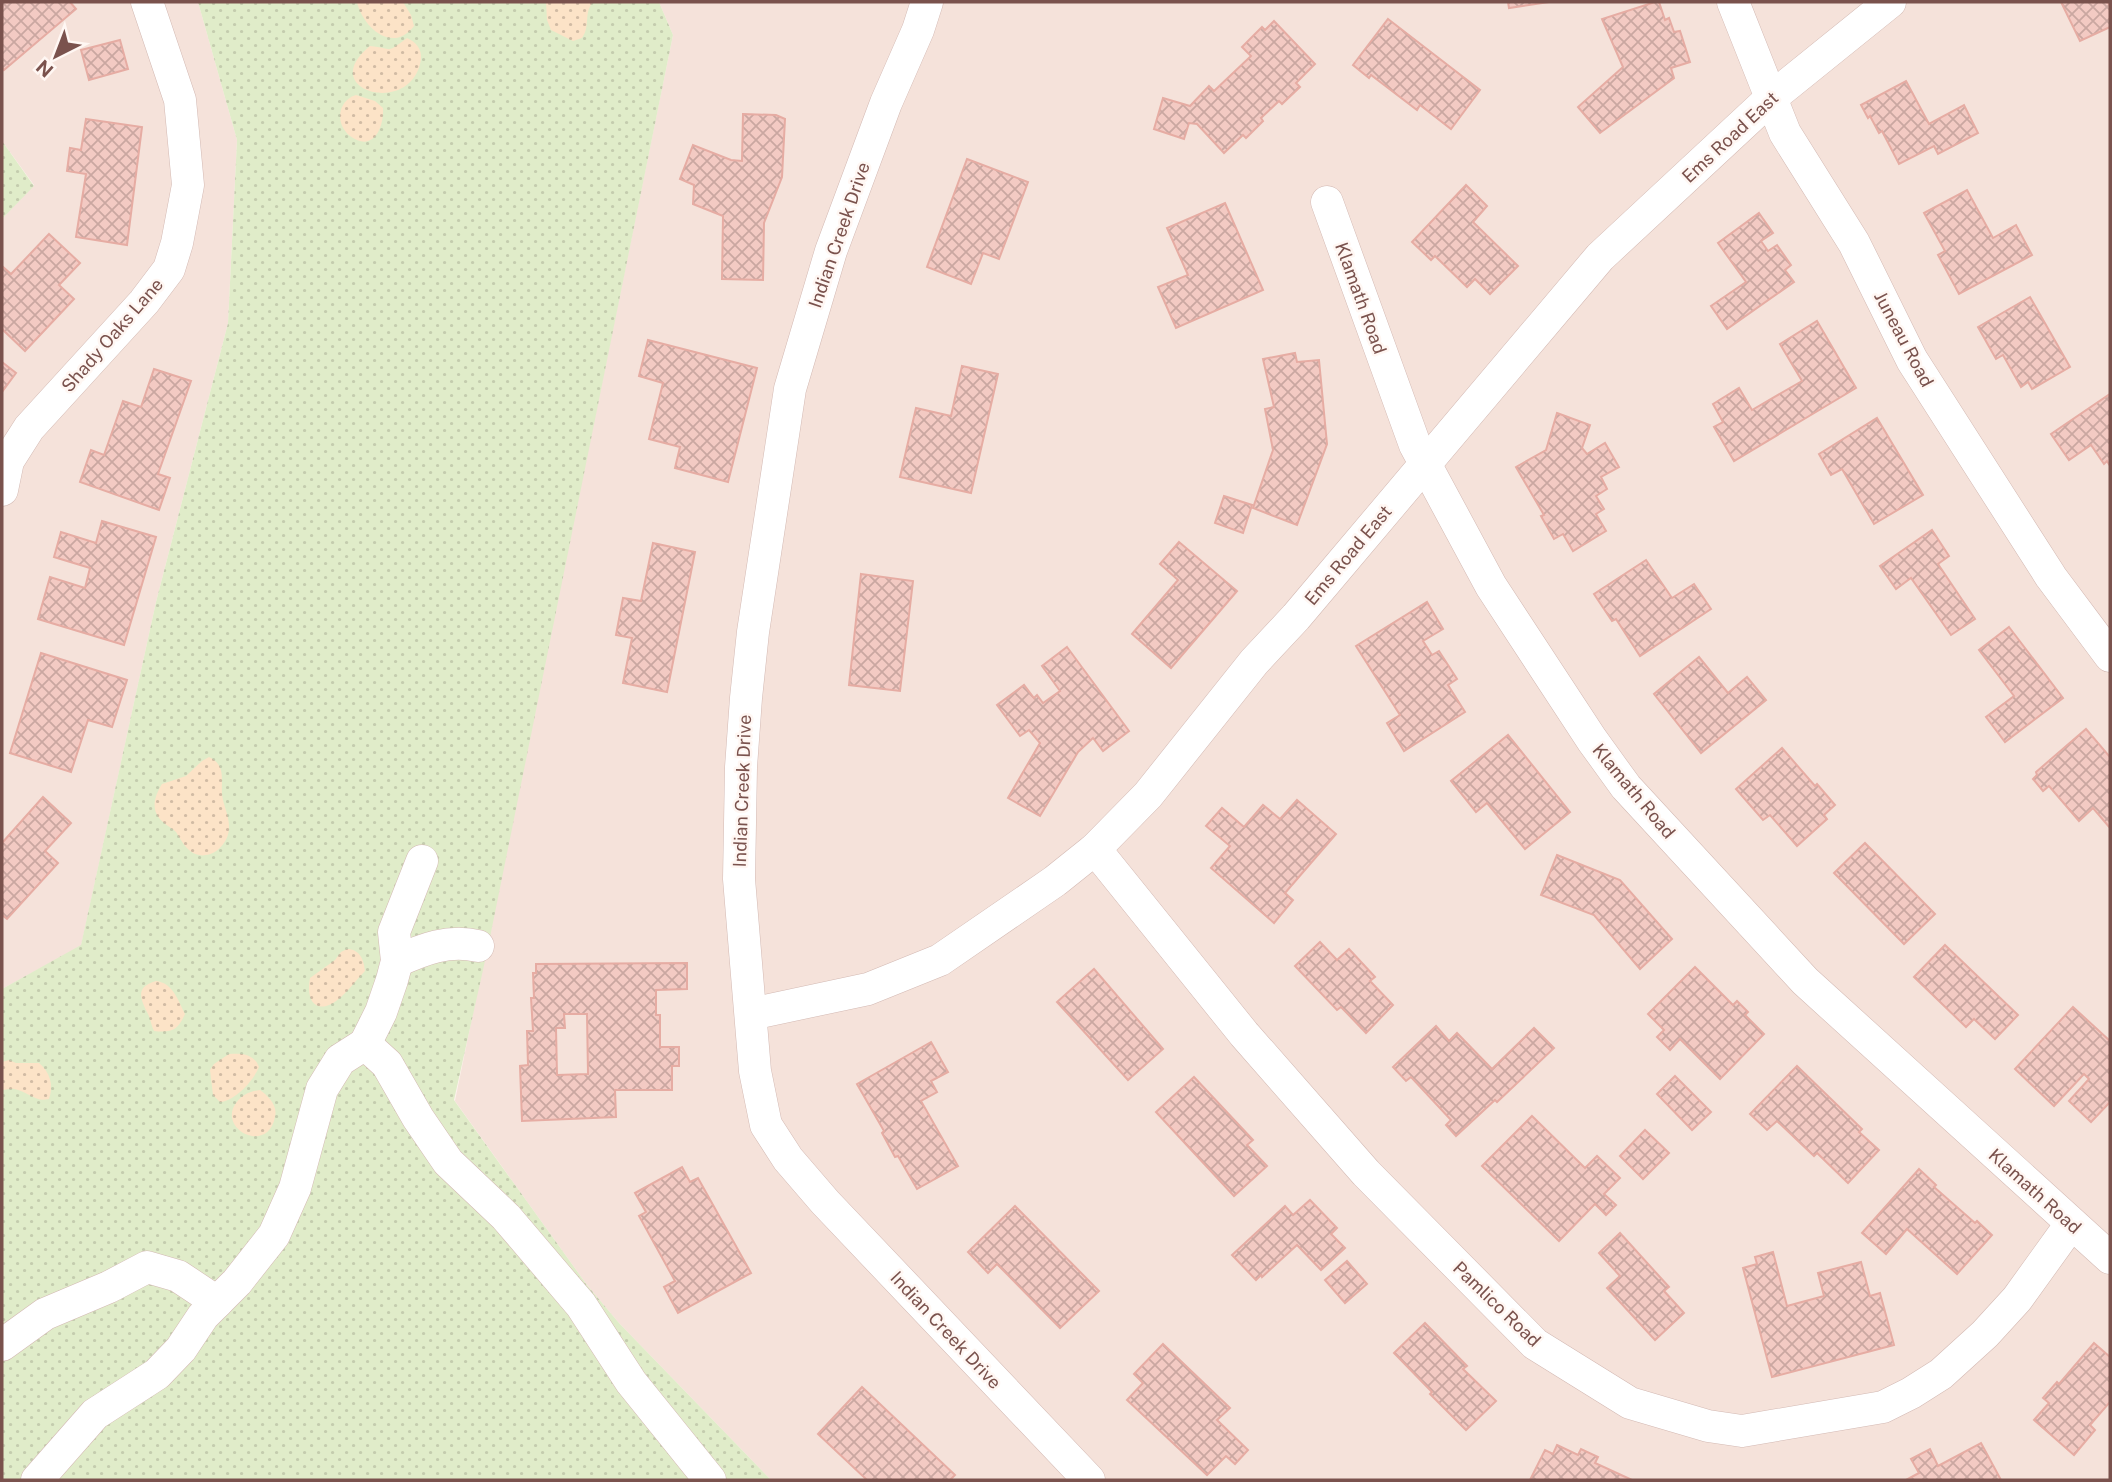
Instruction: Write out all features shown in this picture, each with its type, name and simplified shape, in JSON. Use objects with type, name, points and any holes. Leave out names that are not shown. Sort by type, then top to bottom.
[{"type":"street","name":"Shady Oaks Lane","points":[[2,490],[8,461],[29,428],[144,302],[169,269],[177,243],[188,185],[180,100],[147,2]]},
{"type":"street","name":"Indian Creek Drive","points":[[927,2],[831,251],[790,389],[753,632],[741,767],[739,879],[755,1071],[766,1125],[788,1159],[825,1202],[1089,1480]]},
{"type":"street","name":"Juneau Road","points":[[1732,2],[1785,133],[1854,243],[1912,360],[2051,576],[2110,656]]},
{"type":"street","name":"Ems Road East","points":[[751,1014],[868,989],[940,960],[1055,881],[1095,849],[1148,795],[1254,662],[1296,617],[1600,257],[1771,98],[1890,2]]},
{"type":"street","name":"Klamath Road","points":[[1327,202],[1415,445],[1491,586],[1626,787],[1805,981],[2110,1258]]},
{"type":"street","name":"Pamlico Road","points":[[1095,849],[1244,1034],[1366,1173],[1535,1344],[1630,1403],[1708,1426],[1742,1431],[1883,1407],[1941,1374],[1985,1334],[2017,1299],[2071,1224]]},
{"type":"street","points":[[37,1480],[95,1414],[157,1374],[181,1349],[203,1316],[237,1282],[274,1235],[295,1188],[322,1089],[340,1060],[365,1044],[381,1012],[397,961],[394,932],[422,861]]},
{"type":"street","points":[[397,961],[447,943],[478,946]]},
{"type":"street","points":[[365,1044],[387,1064],[418,1118],[448,1162],[506,1217],[581,1305],[631,1382],[710,1480]]},
{"type":"street","points":[[2,1345],[45,1314],[109,1287],[147,1267],[178,1276],[217,1303]]},
{"type":"shaded area","points":[[2,2],[198,2],[237,140],[228,323],[156,602],[81,946],[2,989],[2,219],[34,185],[2,141]]},
{"type":"shaded area","points":[[659,2],[2110,2],[2110,1480],[771,1480],[619,1323],[587,1285],[455,1101],[673,35]]},
{"type":"green space","points":[[198,2],[659,2],[673,35],[487,952],[454,1100],[587,1285],[619,1323],[771,1480],[2,1480],[2,989],[81,945],[156,602],[228,323],[237,140]]},
{"type":"green space","points":[[2,141],[34,186],[2,219]]},
{"type":"sand","points":[[357,2],[403,2],[414,26],[406,34],[388,38],[365,21]]},
{"type":"sand","points":[[546,2],[593,2],[588,11],[582,38],[573,41],[551,30],[547,20]]},
{"type":"sand","points":[[407,38],[416,44],[420,52],[421,59],[414,77],[402,88],[387,93],[371,92],[359,85],[353,75],[356,62],[370,46],[389,49]]},
{"type":"sand","points":[[356,95],[375,101],[383,108],[382,123],[376,136],[365,142],[350,136],[340,119],[345,102]]},
{"type":"sand","points":[[209,757],[220,768],[229,822],[228,833],[218,850],[200,855],[188,849],[176,832],[159,818],[155,804],[162,784],[186,776]]},
{"type":"sand","points":[[347,949],[360,956],[365,971],[333,1003],[327,1006],[316,1005],[310,995],[310,978]]},
{"type":"sand","points":[[156,981],[171,989],[185,1014],[180,1024],[170,1031],[154,1031],[141,998],[145,986]]},
{"type":"sand","points":[[229,1054],[247,1055],[254,1059],[259,1067],[243,1089],[232,1098],[220,1102],[213,1095],[210,1070]]},
{"type":"sand","points":[[9,1060],[16,1063],[39,1063],[51,1084],[49,1099],[35,1098],[13,1089],[2,1090],[2,1062]]},
{"type":"sand","points":[[260,1090],[272,1101],[276,1113],[271,1128],[255,1136],[238,1129],[233,1122],[232,1113],[241,1098]]},
{"type":"building","points":[[2,2],[70,2],[76,9],[4,70]]},
{"type":"building","points":[[1508,2],[1549,2],[1509,8]]},
{"type":"building","points":[[1659,2],[1665,20],[1669,18],[1674,32],[1680,31],[1690,62],[1671,68],[1674,78],[1600,133],[1578,107],[1623,67],[1602,19]]},
{"type":"building","points":[[2061,2],[2108,2],[2110,27],[2080,41]]},
{"type":"building","points":[[1388,19],[1480,90],[1451,129],[1420,105],[1417,110],[1371,75],[1369,78],[1353,65]]},
{"type":"building","points":[[1274,21],[1315,64],[1296,83],[1300,87],[1282,104],[1279,101],[1261,118],[1263,121],[1246,138],[1243,135],[1224,153],[1197,124],[1189,123],[1184,139],[1154,129],[1163,98],[1190,106],[1209,86],[1214,91],[1251,56],[1242,47],[1262,27],[1265,30]]},
{"type":"building","points":[[120,40],[128,69],[89,80],[81,50]]},
{"type":"building","points":[[1906,81],[1929,124],[1964,105],[1978,133],[1938,154],[1934,146],[1899,164],[1882,131],[1879,133],[1861,105]]},
{"type":"building","points":[[743,114],[776,115],[785,119],[782,177],[764,223],[763,280],[722,279],[723,216],[693,204],[694,185],[680,179],[693,145],[731,160],[742,161]]},
{"type":"building","points":[[86,119],[142,127],[127,245],[76,237],[86,174],[67,171],[70,148],[81,150]]},
{"type":"building","points":[[967,159],[1028,182],[999,259],[983,253],[971,284],[927,267]]},
{"type":"building","points":[[1466,185],[1487,206],[1473,222],[1518,266],[1490,294],[1475,279],[1467,287],[1435,256],[1431,260],[1412,242]]},
{"type":"building","points":[[1967,190],[1993,238],[2016,225],[2032,255],[1959,294],[1938,255],[1945,251],[1924,213]]},
{"type":"building","points":[[1225,203],[1263,290],[1176,328],[1158,287],[1188,275],[1167,228]]},
{"type":"building","points":[[1759,213],[1773,233],[1761,241],[1768,251],[1777,245],[1791,265],[1785,270],[1794,282],[1727,329],[1711,306],[1746,282],[1718,243]]},
{"type":"building","points":[[49,234],[80,263],[59,285],[74,299],[25,351],[2,329],[2,266],[11,274]]},
{"type":"building","points":[[2030,297],[2070,367],[2032,389],[2028,382],[2021,387],[2003,355],[1996,359],[1978,327]]},
{"type":"building","points":[[1817,321],[1856,388],[1734,461],[1714,427],[1723,422],[1713,404],[1739,388],[1752,410],[1802,381],[1780,344]]},
{"type":"building","points":[[648,340],[757,368],[728,482],[675,468],[680,447],[649,439],[663,383],[639,376]]},
{"type":"building","points":[[1295,353],[1297,362],[1319,360],[1327,444],[1297,525],[1253,508],[1273,450],[1265,409],[1274,407],[1263,359]]},
{"type":"building","points":[[2,362],[16,373],[2,392]]},
{"type":"building","points":[[962,366],[998,374],[971,493],[900,477],[916,408],[951,416]]},
{"type":"building","points":[[154,369],[191,381],[158,474],[170,478],[159,510],[80,482],[91,450],[104,455],[123,401],[141,407]]},
{"type":"building","points":[[2110,394],[2110,466],[2107,461],[2104,464],[2091,445],[2069,460],[2051,434]]},
{"type":"building","points":[[1557,413],[1590,425],[1582,448],[1587,454],[1605,443],[1619,467],[1601,477],[1607,489],[1596,496],[1604,509],[1596,514],[1606,531],[1573,551],[1563,534],[1554,539],[1541,516],[1544,515],[1516,467],[1546,450]]},
{"type":"building","points":[[1877,418],[1923,495],[1874,524],[1842,469],[1831,475],[1819,454]]},
{"type":"building","points":[[1224,496],[1252,505],[1243,533],[1215,523]]},
{"type":"building","points":[[102,521],[156,537],[124,645],[38,619],[50,577],[85,588],[90,568],[54,557],[61,532],[96,543]]},
{"type":"building","points":[[1932,530],[1949,556],[1938,564],[1975,619],[1951,635],[1911,578],[1896,589],[1880,566]]},
{"type":"building","points":[[1179,542],[1237,591],[1171,668],[1132,634],[1178,580],[1160,564]]},
{"type":"building","points":[[653,543],[695,552],[667,692],[623,683],[632,638],[616,635],[623,598],[641,601]]},
{"type":"building","points":[[1646,560],[1672,598],[1694,584],[1711,609],[1640,656],[1616,619],[1612,621],[1594,594]]},
{"type":"building","points":[[861,574],[913,581],[900,691],[849,685]]},
{"type":"building","points":[[1427,602],[1443,629],[1423,641],[1432,655],[1439,651],[1457,679],[1448,685],[1465,712],[1404,751],[1387,723],[1400,715],[1356,646]]},
{"type":"building","points":[[2009,627],[2063,698],[2005,742],[1986,717],[2014,696],[1979,650]]},
{"type":"building","points":[[1067,647],[1129,731],[1103,751],[1093,738],[1078,752],[1040,816],[1008,798],[1040,743],[1029,730],[1020,736],[997,705],[1024,685],[1034,698],[1037,695],[1043,703],[1060,691],[1042,666]]},
{"type":"building","points":[[41,653],[127,680],[112,727],[88,720],[71,772],[10,753]]},
{"type":"building","points":[[1699,657],[1728,693],[1747,677],[1766,700],[1701,753],[1654,694]]},
{"type":"building","points":[[2086,729],[2110,757],[2110,828],[2093,808],[2079,821],[2049,786],[2043,791],[2033,779],[2037,775],[2036,772]]},
{"type":"building","points":[[1508,735],[1570,812],[1525,849],[1487,803],[1476,812],[1451,781]]},
{"type":"building","points":[[1782,748],[1835,805],[1824,815],[1827,819],[1797,846],[1770,815],[1763,820],[1736,789]]},
{"type":"building","points":[[43,797],[71,823],[45,851],[58,863],[7,919],[2,915],[2,843]]},
{"type":"building","points":[[1297,800],[1336,834],[1285,893],[1293,900],[1274,923],[1211,868],[1230,846],[1206,826],[1222,808],[1244,827],[1263,805],[1280,819]]},
{"type":"building","points":[[1865,843],[1935,914],[1904,944],[1834,873]]},
{"type":"building","points":[[1557,855],[1620,880],[1672,939],[1640,969],[1594,915],[1541,895]]},
{"type":"building","points":[[1320,942],[1337,960],[1349,949],[1375,977],[1370,981],[1393,1005],[1366,1033],[1341,1007],[1337,1010],[1295,966]]},
{"type":"building","points":[[1945,945],[2018,1015],[1995,1039],[1974,1019],[1966,1027],[1914,977]]},
{"type":"building","points":[[687,963],[687,989],[656,990],[656,1015],[660,1015],[660,1047],[679,1047],[679,1066],[672,1066],[672,1090],[615,1090],[616,1117],[522,1121],[520,1066],[528,1065],[527,1031],[533,1031],[531,998],[534,998],[533,973],[536,973],[536,964]],"holes":[[[564,1014],[587,1014],[588,1074],[557,1075],[556,1028],[565,1028]]]},
{"type":"building","points":[[1695,967],[1733,1005],[1737,1001],[1748,1012],[1745,1015],[1764,1034],[1720,1079],[1680,1039],[1670,1050],[1657,1037],[1664,1030],[1648,1014]]},
{"type":"building","points":[[1094,969],[1163,1049],[1128,1080],[1057,1002]]},
{"type":"building","points":[[2073,1007],[2110,1041],[2110,1102],[2091,1122],[2069,1101],[2089,1079],[2084,1074],[2054,1106],[2015,1069]]},
{"type":"building","points":[[1436,1026],[1449,1041],[1457,1033],[1492,1069],[1534,1028],[1554,1048],[1456,1136],[1446,1125],[1451,1120],[1411,1077],[1406,1081],[1393,1067]]},
{"type":"building","points":[[931,1042],[948,1072],[931,1081],[937,1092],[921,1101],[958,1166],[917,1189],[898,1156],[895,1157],[882,1133],[884,1131],[857,1084]]},
{"type":"building","points":[[1797,1066],[1862,1129],[1859,1132],[1879,1150],[1848,1183],[1817,1153],[1814,1156],[1777,1121],[1767,1130],[1750,1114]]},
{"type":"building","points":[[1675,1076],[1711,1112],[1692,1130],[1657,1094]]},
{"type":"building","points":[[1194,1077],[1253,1140],[1247,1145],[1267,1166],[1234,1196],[1156,1112]]},
{"type":"building","points":[[1532,1116],[1585,1168],[1597,1156],[1620,1178],[1604,1194],[1616,1205],[1606,1215],[1595,1204],[1559,1241],[1482,1166]]},
{"type":"building","points":[[1645,1130],[1669,1153],[1643,1179],[1620,1156]]},
{"type":"building","points":[[682,1167],[690,1182],[698,1178],[751,1273],[678,1313],[664,1287],[675,1281],[639,1216],[646,1212],[635,1193]]},
{"type":"building","points":[[1919,1169],[1936,1185],[1934,1187],[1992,1235],[1957,1274],[1907,1229],[1886,1254],[1862,1233]]},
{"type":"building","points":[[1310,1200],[1337,1228],[1331,1234],[1345,1248],[1321,1270],[1297,1245],[1256,1280],[1232,1255],[1285,1206],[1293,1215]]},
{"type":"building","points":[[1015,1206],[1099,1291],[1060,1328],[997,1264],[988,1273],[968,1252]]},
{"type":"building","points":[[1620,1233],[1669,1287],[1664,1291],[1684,1313],[1655,1340],[1607,1288],[1620,1276],[1599,1253]]},
{"type":"building","points":[[1773,1252],[1787,1306],[1824,1296],[1818,1273],[1861,1262],[1870,1296],[1880,1293],[1894,1345],[1772,1377],[1743,1268],[1757,1264],[1755,1257]]},
{"type":"building","points":[[1347,1261],[1367,1284],[1345,1303],[1325,1280]]},
{"type":"building","points":[[1425,1323],[1467,1366],[1463,1369],[1496,1401],[1466,1430],[1394,1353]]},
{"type":"building","points":[[2094,1343],[2110,1357],[2110,1402],[2090,1425],[2095,1430],[2074,1455],[2034,1420],[2049,1403],[2043,1398],[2057,1382],[2059,1384]]},
{"type":"building","points":[[1163,1344],[1230,1408],[1217,1420],[1248,1450],[1235,1464],[1226,1456],[1207,1475],[1127,1400],[1143,1383],[1134,1374]]},
{"type":"building","points":[[862,1387],[955,1475],[950,1480],[867,1480],[818,1434]]},
{"type":"building","points":[[1981,1443],[2001,1480],[1906,1480],[1919,1473],[1911,1459],[1930,1449],[1938,1466]]},
{"type":"building","points":[[1557,1445],[1578,1455],[1581,1449],[1598,1457],[1595,1463],[1632,1480],[1530,1480],[1545,1450],[1553,1454]]}]
